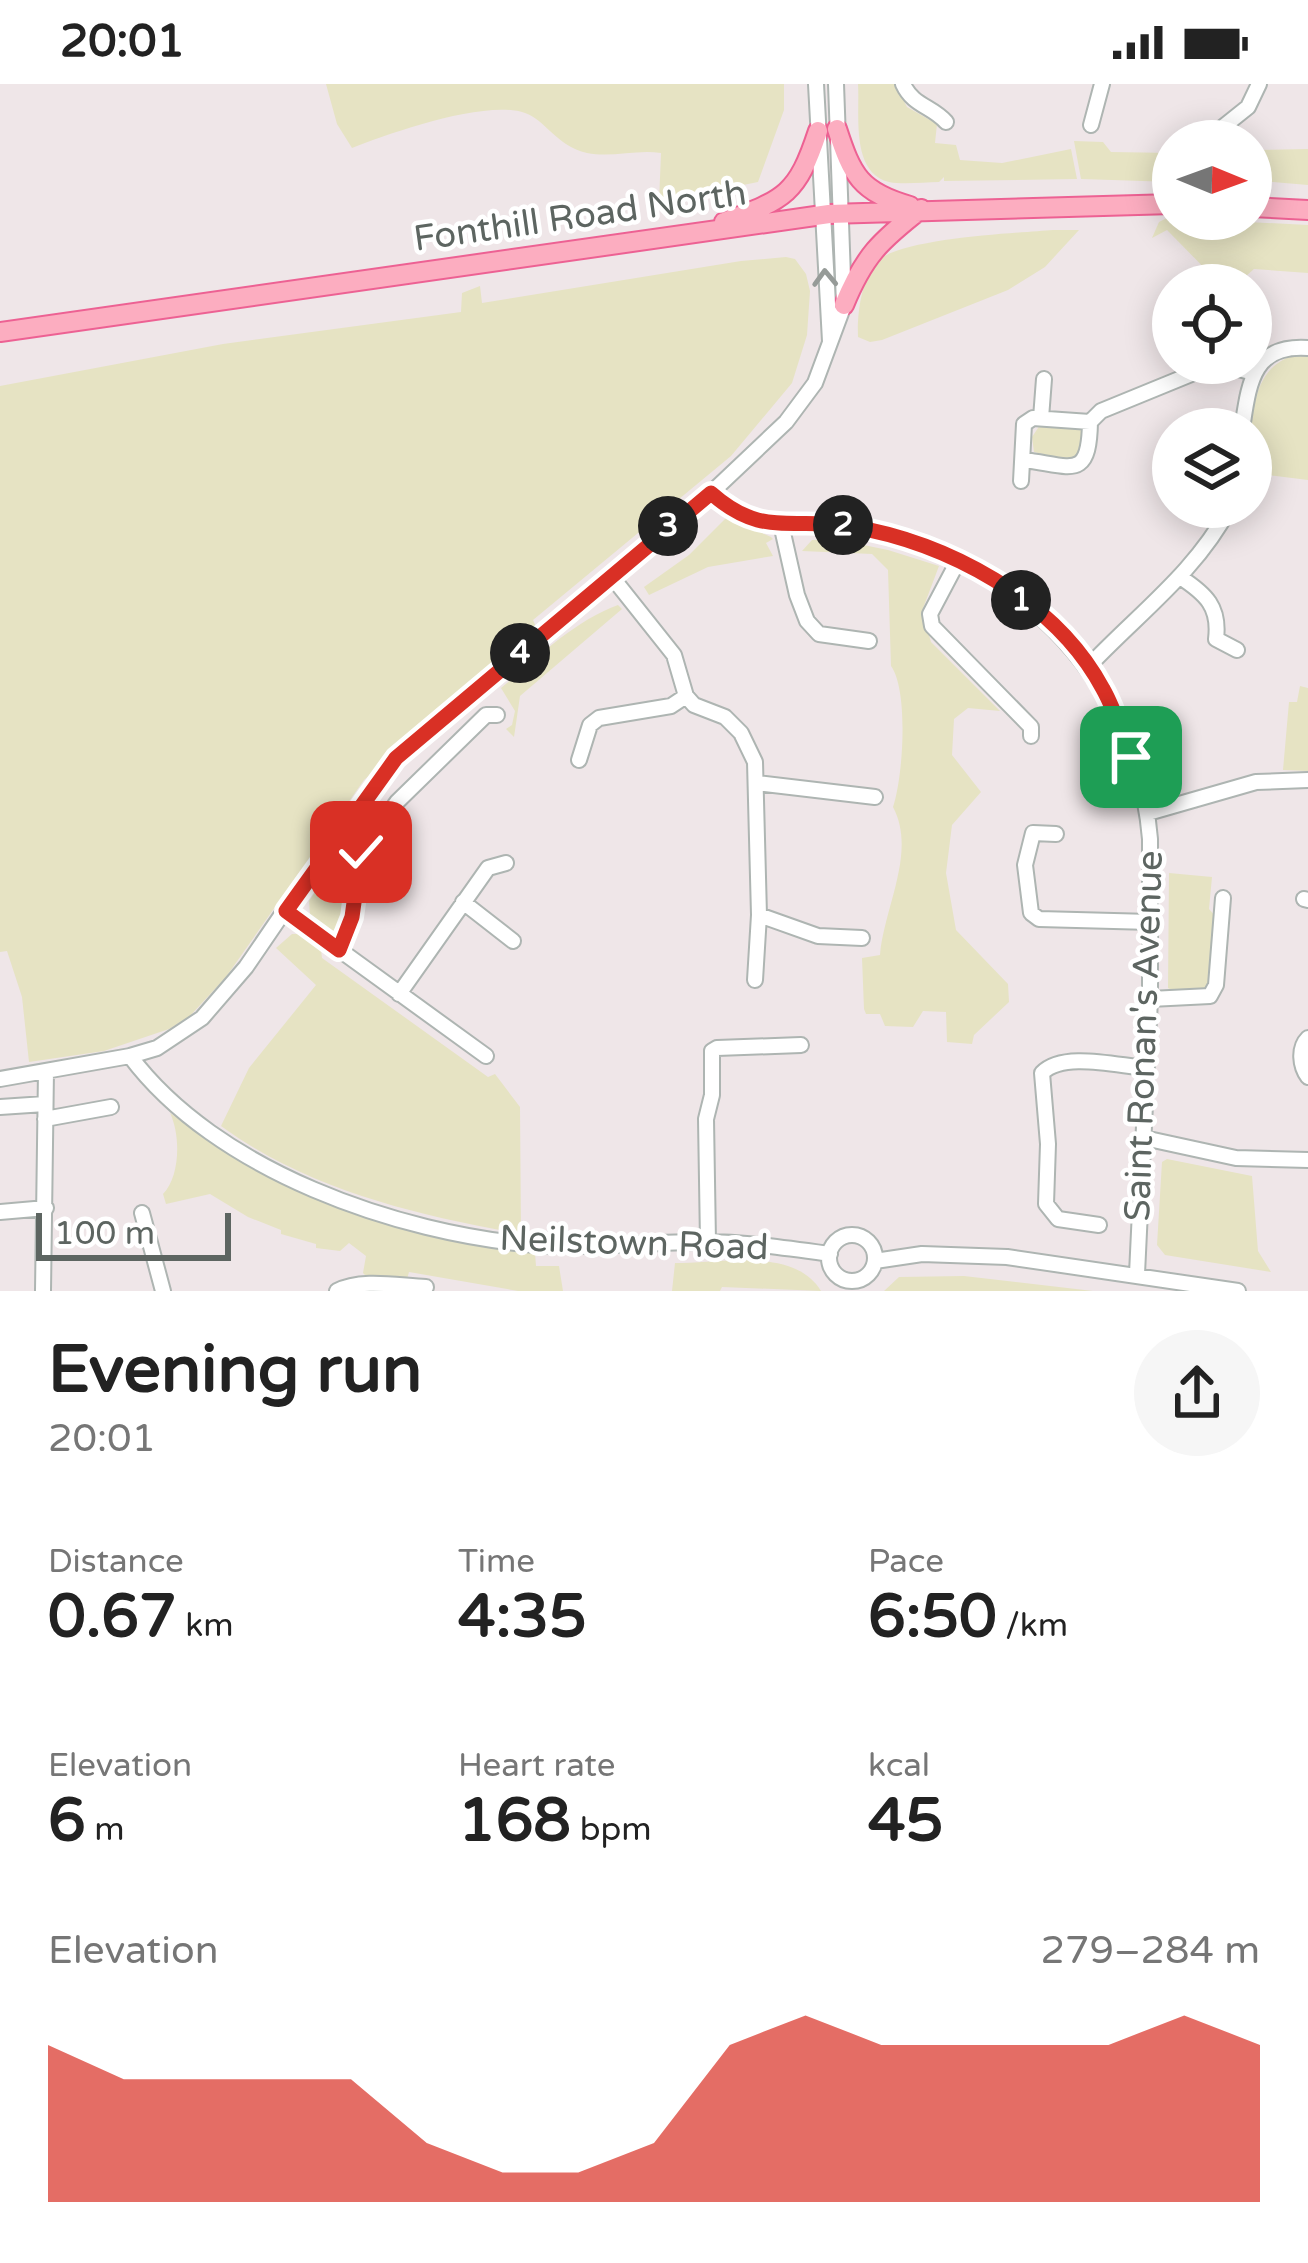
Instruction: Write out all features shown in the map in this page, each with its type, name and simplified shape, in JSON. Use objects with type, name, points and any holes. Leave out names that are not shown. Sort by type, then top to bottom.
[{"type":"main road","points":[[828,130],[852,175],[873,192],[921,209]]},
{"type":"main road","points":[[691,234],[781,199],[797,182],[828,130]]},
{"type":"main road","name":"Fonthill Road North","points":[[0,332],[832,214],[1152,204]]},
{"type":"main road","points":[[1272,208],[1308,210]]},
{"type":"main road","points":[[844,304],[862,262],[882,239],[921,209]]},
{"type":"street","points":[[817,84],[828,130],[830,341]]},
{"type":"street","points":[[828,130],[836,84]]},
{"type":"street","points":[[903,84],[909,97],[946,122]]},
{"type":"street","points":[[1091,125],[1102,84]]},
{"type":"street","points":[[1232,120],[1247,107],[1259,84]]},
{"type":"street","points":[[0,1079],[157,1048],[202,1018],[247,967],[396,758],[711,493],[786,422],[814,383],[844,304],[832,214]]},
{"type":"street","points":[[1272,353],[1308,348]]},
{"type":"street","points":[[1041,418],[1044,380]]},
{"type":"street","points":[[1024,460],[1087,468],[1090,422],[1101,411],[1167,384]]},
{"type":"street","points":[[1022,481],[1024,424],[1041,418],[1090,422]]},
{"type":"street","name":"Saint Ronan's Avenue","points":[[711,493],[741,516],[781,524],[845,525],[914,541],[987,574],[1054,626],[1103,689],[1148,813],[1150,999],[1137,1274]]},
{"type":"street","points":[[781,524],[807,621],[819,634],[869,641]]},
{"type":"street","points":[[1088,667],[1180,578],[1219,528]]},
{"type":"street","points":[[958,561],[930,614],[932,626],[1031,727],[1031,736]]},
{"type":"street","points":[[612,577],[674,655],[686,696],[694,705],[724,717],[741,734],[754,762],[759,915],[754,980]]},
{"type":"street","points":[[1180,578],[1212,602],[1218,622],[1216,639],[1237,650]]},
{"type":"street","points":[[579,760],[590,724],[599,718],[671,706],[686,696]]},
{"type":"street","points":[[339,950],[352,917],[361,852],[412,786],[486,715],[497,715]]},
{"type":"street","points":[[1148,813],[1256,782],[1308,780]]},
{"type":"street","points":[[757,783],[875,797]]},
{"type":"street","points":[[1056,834],[1033,833],[1025,865],[1031,913],[1040,919],[1150,922]]},
{"type":"street","points":[[399,994],[488,868],[506,863]]},
{"type":"street","points":[[1150,999],[1210,996],[1216,985],[1223,898]]},
{"type":"street","points":[[463,902],[513,941]]},
{"type":"street","points":[[286,911],[486,1056]]},
{"type":"street","points":[[759,915],[818,936],[862,938]]},
{"type":"street","points":[[1308,1038],[1302,1049],[1308,1077]]},
{"type":"street","points":[[708,1242],[706,1119],[712,1095],[712,1052],[801,1045]]},
{"type":"street","name":"Neilstown Road","points":[[130,1056],[173,1103],[254,1160],[367,1208],[438,1230],[540,1245],[708,1242],[830,1254]]},
{"type":"street","points":[[1099,1225],[1058,1219],[1046,1204],[1048,1144],[1042,1073],[1050,1064],[1067,1062],[1147,1068]]},
{"type":"street","points":[[44,1291],[46,1071]]},
{"type":"street","points":[[0,1107],[45,1112],[112,1107]]},
{"type":"street","points":[[1144,1138],[1235,1158],[1308,1160]]},
{"type":"street","points":[[0,1212],[46,1208]]},
{"type":"street","points":[[142,1213],[163,1291]]},
{"type":"street","name":"Neilstown Road","points":[[857,1236],[872,1246],[875,1262],[865,1277],[847,1286],[832,1269],[830,1254],[841,1238],[857,1236]]},
{"type":"street","name":"Neilstown Road","points":[[875,1262],[922,1254],[1007,1257],[1238,1291]]},
{"type":"street","points":[[337,1291],[367,1284],[426,1287]]},
{"type":"shaded area","points":[[326,84],[784,84],[784,110],[758,182],[659,202],[661,153],[606,155],[576,150],[532,116],[508,110],[438,120],[352,148],[337,124]]},
{"type":"shaded area","points":[[858,84],[895,84],[907,107],[937,124],[935,143],[956,145],[960,160],[1002,163],[1071,149],[1077,179],[944,181],[944,177],[939,182],[889,182],[868,167],[863,155]]},
{"type":"shaded area","points":[[1074,141],[1103,142],[1111,152],[1152,153],[1152,181],[1081,179]]},
{"type":"shaded area","points":[[1308,149],[1308,185],[1272,182],[1272,150]]},
{"type":"shaded area","points":[[1272,223],[1308,225],[1308,273],[1272,270],[1272,264],[1200,264],[1177,240],[1272,240]]},
{"type":"shaded area","points":[[1079,230],[1045,267],[1008,290],[882,340],[858,337],[867,279],[876,263],[888,255],[959,238]]},
{"type":"shaded area","points":[[795,259],[806,274],[810,291],[807,335],[792,383],[731,456],[533,620],[537,629],[364,780],[226,977],[189,1017],[169,1029],[104,1051],[29,1062],[22,997],[7,951],[0,952],[0,386],[223,344],[461,312],[462,293],[480,286],[482,303]]},
{"type":"shaded area","points":[[1308,353],[1308,480],[1272,476],[1272,408],[1254,408],[1262,384],[1272,384],[1272,368]]},
{"type":"shaded area","points":[[1040,425],[1081,430],[1085,440],[1078,456],[1068,460],[1034,452],[1032,437]]},
{"type":"shaded area","points":[[727,517],[771,537],[766,543],[773,556],[708,567],[649,595],[644,587],[689,555]]},
{"type":"shaded area","points":[[834,539],[939,566],[922,611],[931,642],[1000,711],[968,708],[954,719],[952,755],[981,792],[952,825],[946,873],[956,930],[1008,984],[1009,1002],[974,1035],[972,1044],[947,1042],[946,1012],[923,1011],[913,1027],[885,1026],[880,1014],[866,1014],[864,1009],[862,958],[880,955],[900,861],[902,842],[893,807],[902,756],[902,714],[891,666],[888,570],[872,554],[802,551],[812,540]]},
{"type":"shaded area","points":[[618,605],[622,609],[520,696],[514,737],[506,729],[515,711],[501,688],[571,630]]},
{"type":"shaded area","points":[[1300,686],[1308,688],[1308,771],[1283,770],[1289,702],[1297,702]]},
{"type":"shaded area","points":[[357,831],[362,836],[346,859],[340,923],[333,931],[310,915],[309,901]]},
{"type":"shaded area","points":[[1169,873],[1212,877],[1209,909],[1217,918],[1213,980],[1206,991],[1177,993],[1168,988]]},
{"type":"shaded area","points":[[292,934],[301,934],[321,950],[322,958],[488,1077],[495,1074],[520,1107],[521,1234],[365,1197],[290,1167],[221,1126],[249,1068],[316,985],[276,948]]},
{"type":"shaded area","points":[[170,1113],[255,1166],[344,1207],[437,1237],[535,1253],[536,1266],[559,1266],[563,1291],[518,1291],[409,1272],[407,1279],[368,1278],[363,1273],[366,1256],[349,1243],[340,1251],[316,1248],[210,1194],[166,1204],[163,1194],[177,1156]]},
{"type":"shaded area","points":[[1167,1159],[1252,1176],[1258,1251],[1271,1272],[1165,1255],[1157,1245],[1162,1162]]},
{"type":"shaded area","points":[[675,1263],[775,1263],[809,1277],[821,1291],[722,1287],[720,1291],[672,1291]]},
{"type":"shaded area","points":[[964,1276],[1093,1291],[884,1291],[899,1277]]},
{"type":"route","points":[[361,852],[352,917],[339,950],[286,911],[396,758],[711,493],[741,516],[756,521],[845,525],[902,538],[987,574],[1054,626],[1088,667],[1103,689],[1131,757]]}]
